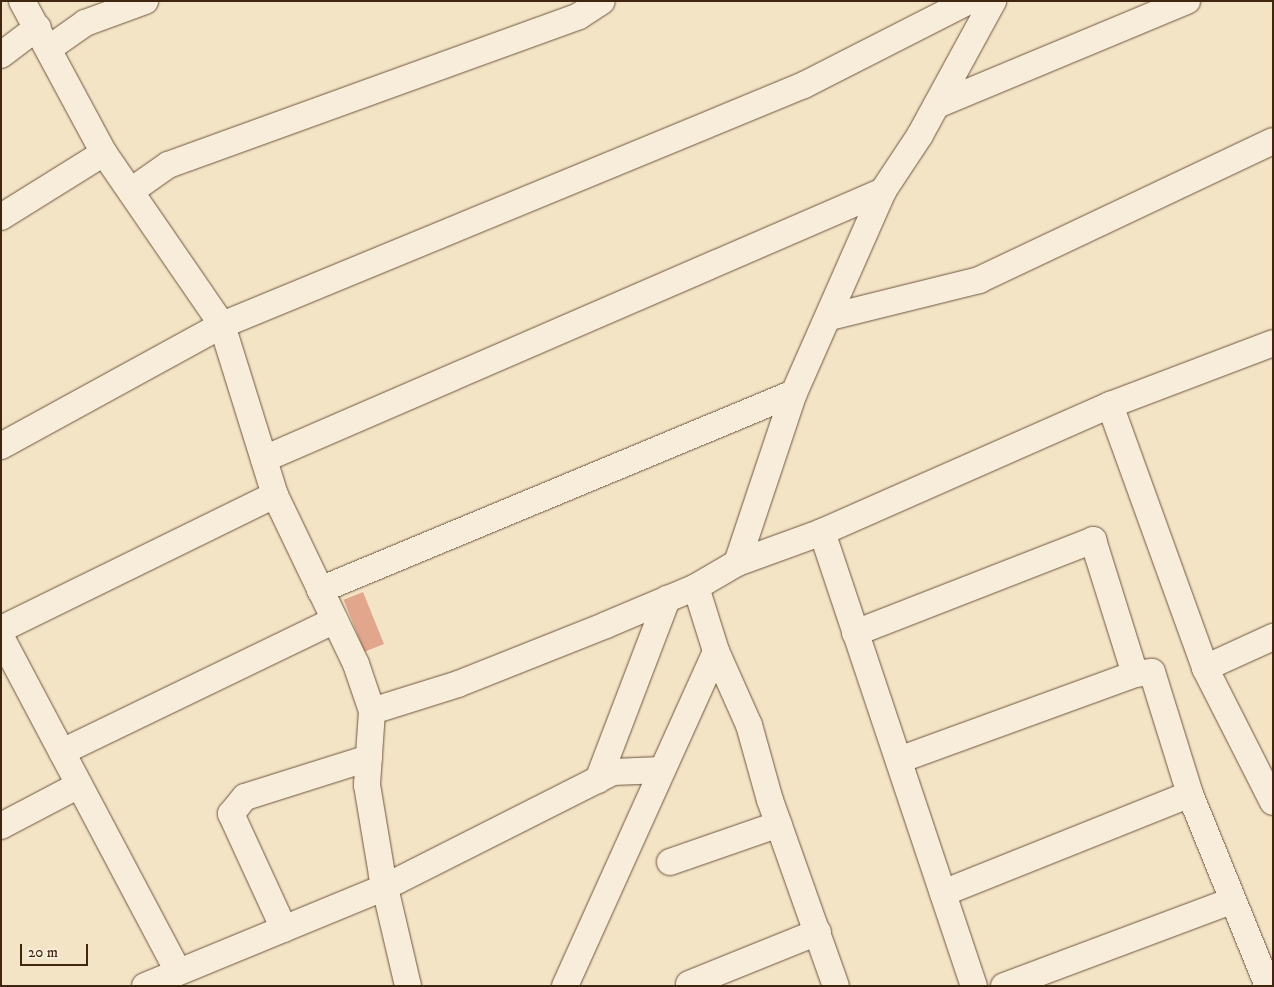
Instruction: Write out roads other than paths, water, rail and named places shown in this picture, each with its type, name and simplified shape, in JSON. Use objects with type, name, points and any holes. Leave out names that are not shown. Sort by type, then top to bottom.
[{"type":"street","points":[[22,1],[45,37],[104,153],[222,325],[275,495],[335,620],[372,712],[367,785],[385,887],[408,986]]},
{"type":"street","points":[[1,55],[145,1]]},
{"type":"street","points":[[131,191],[168,165],[578,16],[602,1]]},
{"type":"street","points":[[1,446],[222,325],[804,85],[969,1]]},
{"type":"street","points":[[737,563],[794,393],[830,317],[883,192],[937,104],[993,1]]},
{"type":"street","points":[[937,104],[1187,1]]},
{"type":"street","points":[[830,317],[979,280],[1273,141]]},
{"type":"street","points":[[1,217],[104,153]]},
{"type":"street","points":[[264,459],[883,192]]},
{"type":"street","points":[[372,712],[458,684],[667,599],[696,587],[737,563],[822,532],[1110,405],[1273,343]]},
{"type":"street","points":[[320,590],[794,393]]},
{"type":"street","points":[[1110,405],[1205,668],[1273,802]]},
{"type":"street","points":[[1,629],[275,495]]},
{"type":"street","points":[[822,532],[855,633],[901,759],[974,986]]},
{"type":"street","points":[[855,633],[1093,540],[1135,674]]},
{"type":"street","points":[[696,587],[716,651],[749,725],[779,824],[836,986]]},
{"type":"street","points":[[598,780],[667,599]]},
{"type":"street","points":[[62,752],[335,620]]},
{"type":"street","points":[[1,637],[178,971]]},
{"type":"street","points":[[1205,668],[1273,637]]},
{"type":"street","points":[[571,981],[662,770],[716,651]]},
{"type":"street","points":[[901,759],[1135,674],[1152,672],[1190,794],[1231,901],[1268,986]]},
{"type":"street","points":[[284,928],[231,814],[245,797],[369,758]]},
{"type":"street","points":[[145,986],[385,887],[613,772],[662,770]]},
{"type":"street","points":[[1,826],[79,785]]},
{"type":"street","points":[[943,893],[1190,794]]},
{"type":"street","points":[[670,862],[779,824]]},
{"type":"street","points":[[1004,986],[1231,901]]},
{"type":"street","points":[[689,984],[818,932]]}]
